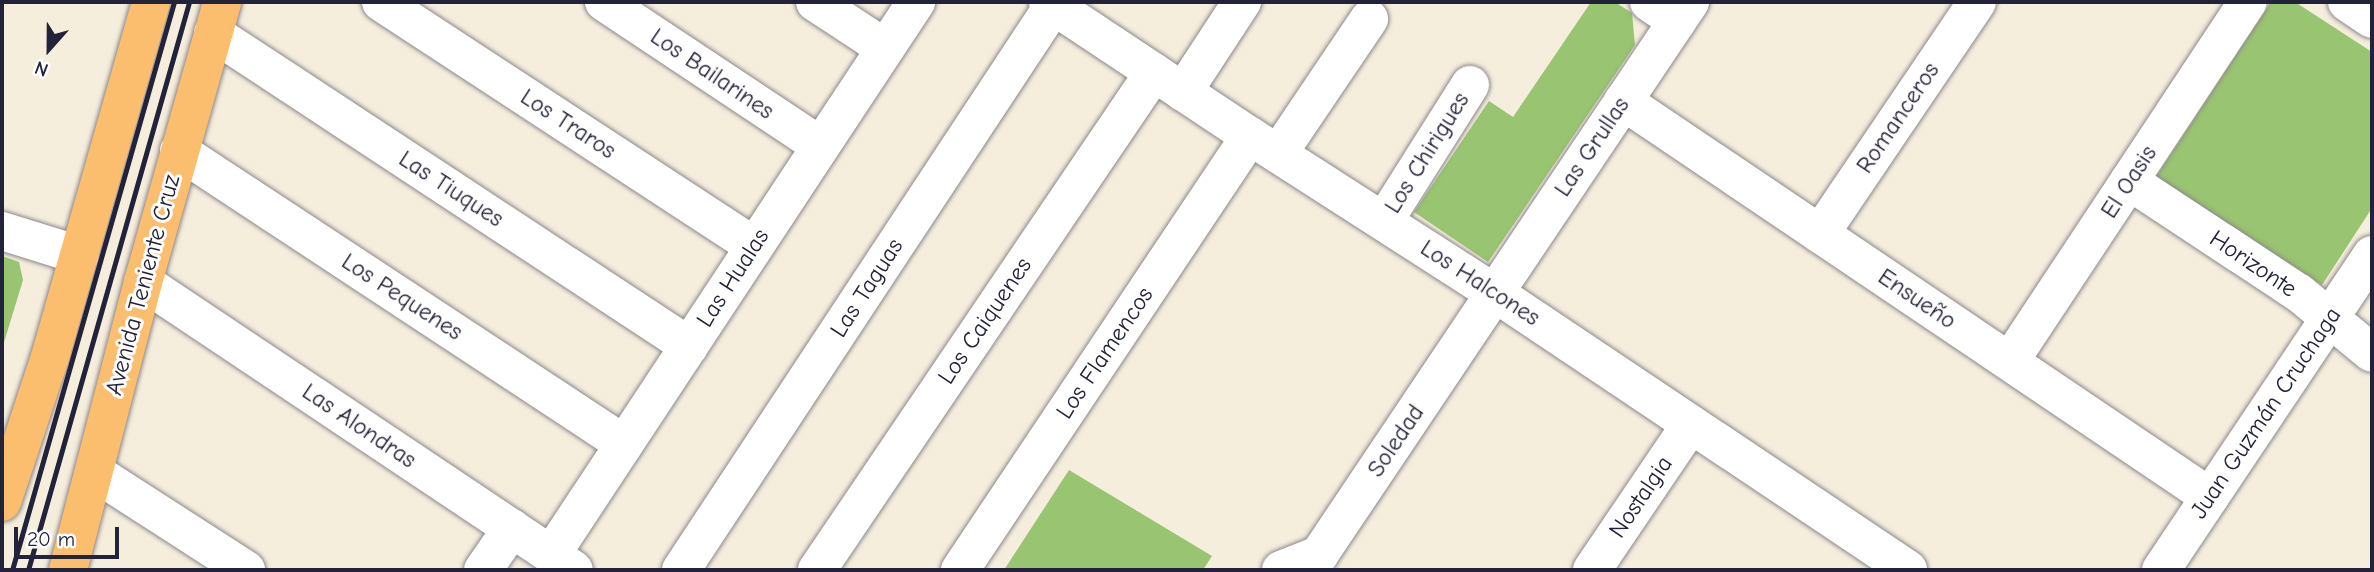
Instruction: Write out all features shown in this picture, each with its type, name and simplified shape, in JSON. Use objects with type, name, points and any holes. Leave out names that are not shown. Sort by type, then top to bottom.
[{"type":"main road","points":[[2,502],[79,255],[151,2]]},
{"type":"main road","name":"Avenida Teniente Cruz","points":[[68,570],[179,151],[218,17]]},
{"type":"street","name":"Los Traros","points":[[381,2],[754,246]]},
{"type":"street","name":"Los Bailarines","points":[[604,2],[821,146]]},
{"type":"street","points":[[816,2],[885,48]]},
{"type":"street","name":"Las Hualas","points":[[563,563],[624,444],[916,2]]},
{"type":"street","name":"Los Caiquenes","points":[[817,570],[1168,82],[1242,2]]},
{"type":"street","name":"Romanceros","points":[[1820,234],[1977,2]]},
{"type":"street","name":"El Oasis","points":[[2010,362],[2248,2]]},
{"type":"street","points":[[2347,2],[2372,19]]},
{"type":"street","name":"Los Halcones","points":[[1070,8],[1168,82],[1495,293],[1690,424],[1887,564]]},
{"type":"street","name":"Las Taguas","points":[[681,570],[1070,8]]},
{"type":"street","name":"Las Grullas","points":[[1495,293],[1623,101],[1672,8]]},
{"type":"street","name":"Las Tiuques","points":[[218,17],[689,346]]},
{"type":"street","name":"Los Flamencos","points":[[960,570],[1264,145],[1369,19]]},
{"type":"street","name":"Los Chirigues","points":[[1384,222],[1470,85]]},
{"type":"street","name":"Ensueño","points":[[1623,101],[2210,497]]},
{"type":"street","name":"Los Pequenes","points":[[179,151],[624,444]]},
{"type":"street","name":"Horizonte","points":[[2129,181],[2298,293],[2372,353]]},
{"type":"street","points":[[2,231],[79,255]]},
{"type":"street","name":"Juan Guzmán Cruchaga","points":[[2161,570],[2372,255]]},
{"type":"street","name":"Las Alondras","points":[[144,282],[563,563]]},
{"type":"street","name":"Soledad","points":[[1281,570],[1330,563],[1495,293]]},
{"type":"street","name":"Nostalgia","points":[[1592,570],[1690,424]]},
{"type":"street","points":[[94,471],[246,570]]},
{"type":"street","points":[[484,570],[512,528]]},
{"type":"green space","points":[[1591,2],[1615,2],[1632,13],[1635,45],[1488,262],[1414,212],[1489,101],[1513,117]]},
{"type":"green space","points":[[2271,2],[2295,2],[2372,52],[2372,208],[2322,285],[2156,177]]},
{"type":"green space","points":[[2,256],[19,262],[23,280],[2,349]]},
{"type":"green space","points":[[1069,470],[1212,556],[1203,570],[1004,570]]},
{"type":"railway","points":[[12,570],[174,2]]},
{"type":"railway","points":[[28,570],[189,2]]}]
